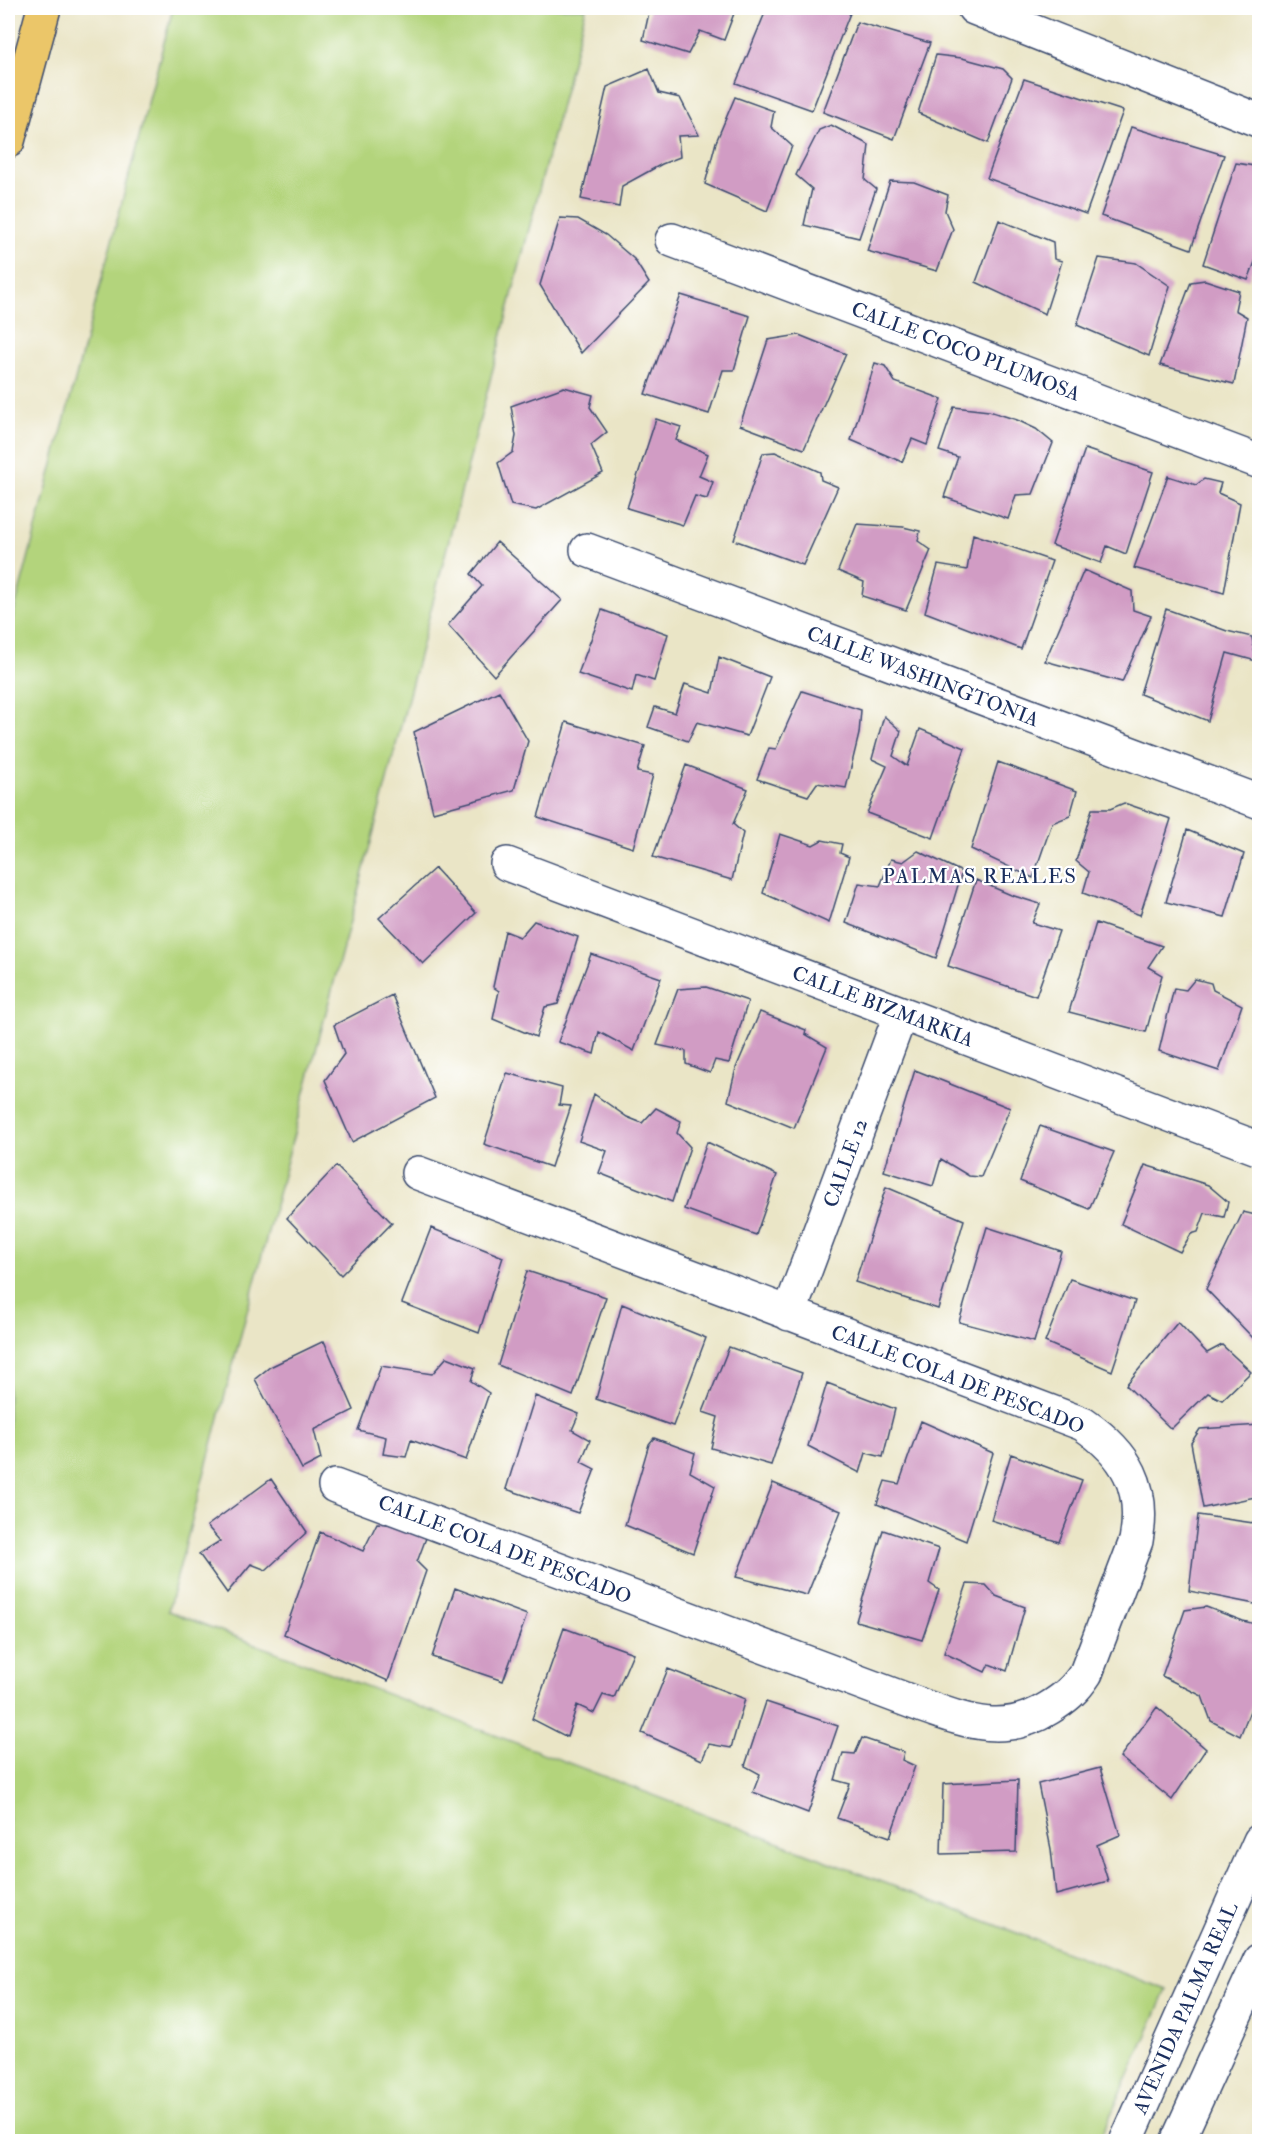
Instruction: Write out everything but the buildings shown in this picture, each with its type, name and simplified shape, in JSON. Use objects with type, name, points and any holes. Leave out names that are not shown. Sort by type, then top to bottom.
[{"type":"main road","points":[[8,141],[44,8]]},
{"type":"street","points":[[974,8],[1260,121]]},
{"type":"street","name":"CALLE COCO PLUMOSA","points":[[672,240],[1260,462]]},
{"type":"street","name":"CALLE WASHINGTONIA","points":[[587,550],[1260,802]]},
{"type":"street","name":"CALLE BIZMARKIA","points":[[507,864],[1260,1149]]},
{"type":"street","name":"CALLE 12","points":[[789,1314],[901,1013]]},
{"type":"street","name":"CALLE COLA DE PESCADO","points":[[335,1486],[961,1720],[1005,1725],[1023,1721],[1060,1701],[1076,1689],[1086,1673],[1136,1541],[1140,1522],[1136,1490],[1128,1469],[1117,1451],[1083,1425],[418,1173]]},
{"type":"street","name":"AVENIDA PALMA REAL","points":[[1126,2142],[1260,1841]]},
{"type":"street","points":[[1177,2142],[1260,1960]]},
{"type":"green space","points":[[173,8],[586,8],[372,838],[168,1611],[1167,1990],[1099,2141],[8,2141],[8,635]]},
{"type":"district","name":"PALMAS REALES","points":[[980,876]]}]
